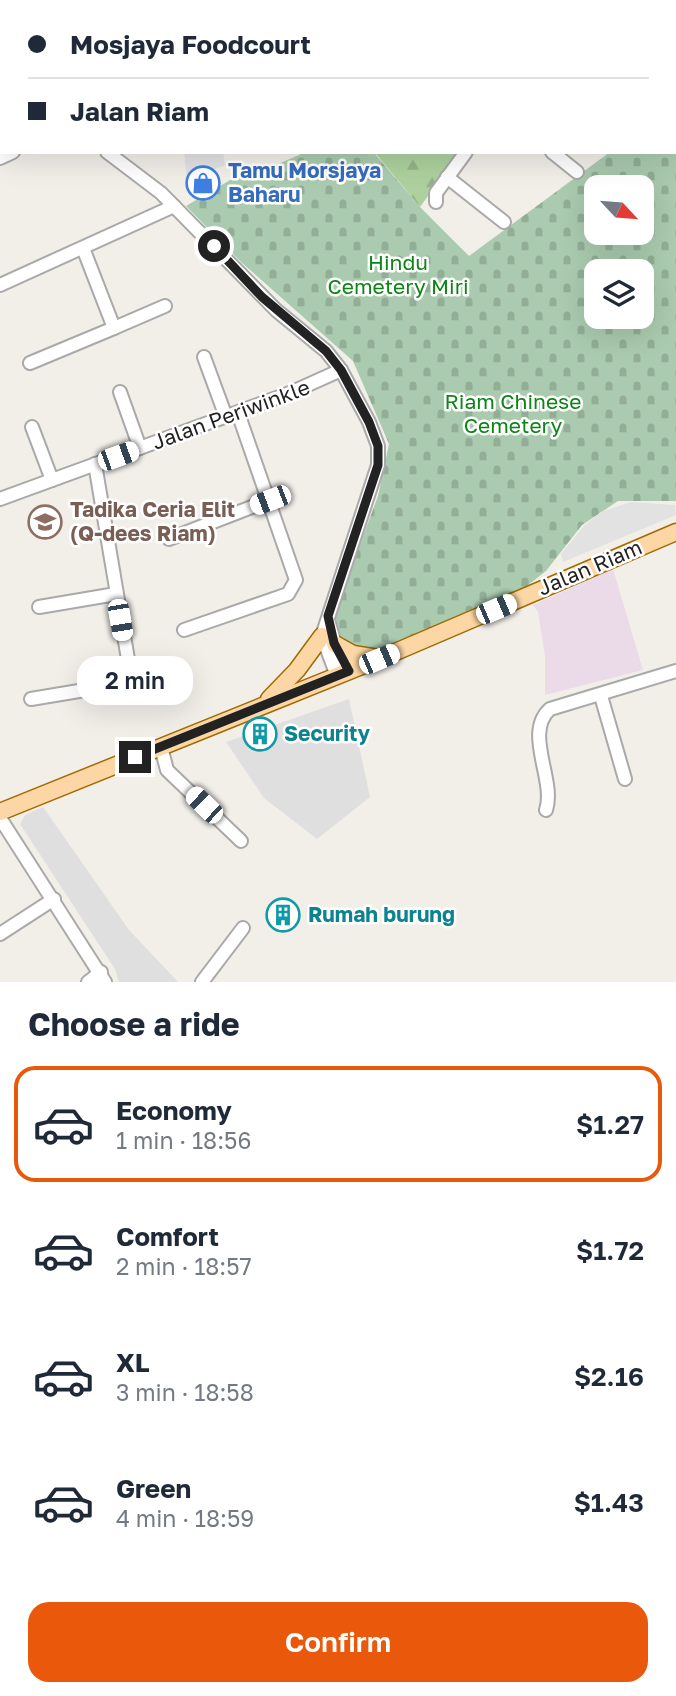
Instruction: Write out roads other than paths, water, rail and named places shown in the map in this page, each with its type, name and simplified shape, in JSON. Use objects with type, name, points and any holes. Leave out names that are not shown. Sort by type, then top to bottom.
[{"type":"main road","name":"Jalan Riam","points":[[0,811],[379,659],[676,532]]},
{"type":"main road","points":[[262,706],[328,640],[353,654],[379,659]]},
{"type":"street","points":[[109,154],[174,206],[262,297],[326,351],[341,370],[369,422],[378,446],[378,465],[328,616],[328,640],[343,673]]},
{"type":"street","points":[[436,202],[436,193],[464,154]]},
{"type":"street","points":[[554,154],[577,172]]},
{"type":"street","points":[[447,177],[504,222]]},
{"type":"street","points":[[0,285],[174,206]]},
{"type":"street","points":[[83,248],[114,328]]},
{"type":"street","points":[[30,363],[165,306]]},
{"type":"street","points":[[184,630],[292,591],[296,574],[270,500],[204,357]]},
{"type":"street","name":"Jalan Periwinkle","points":[[0,499],[318,383],[341,370]]},
{"type":"street","points":[[120,392],[141,448]]},
{"type":"street","points":[[33,426],[52,480]]},
{"type":"street","points":[[31,699],[115,685],[127,678],[130,671],[95,464]]},
{"type":"street","points":[[169,539],[270,500]]},
{"type":"street","points":[[39,607],[116,594]]},
{"type":"street","points":[[546,810],[550,799],[540,729],[545,714],[550,709],[601,696],[676,671]]},
{"type":"street","points":[[601,696],[625,779]]},
{"type":"street","points":[[160,747],[167,770],[241,841]]},
{"type":"street","points":[[0,818],[103,977],[88,982]]},
{"type":"street","points":[[0,934],[54,899]]},
{"type":"street","points":[[202,982],[243,928]]},
{"type":"place","name":"Tamu Morsjaya Baharu","points":[[203,183]]},
{"type":"place","name":"Tadika Ceria Elit (Q-dees Riam)","points":[[45,522]]},
{"type":"place","name":"Security","points":[[260,734]]},
{"type":"place","name":"Rumah burung","points":[[283,915]]},
{"type":"park label","name":"Hindu Cemetery Miri","points":[[398,275]]},
{"type":"park label","name":"Riam Chinese Cemetery","points":[[513,414]]}]
